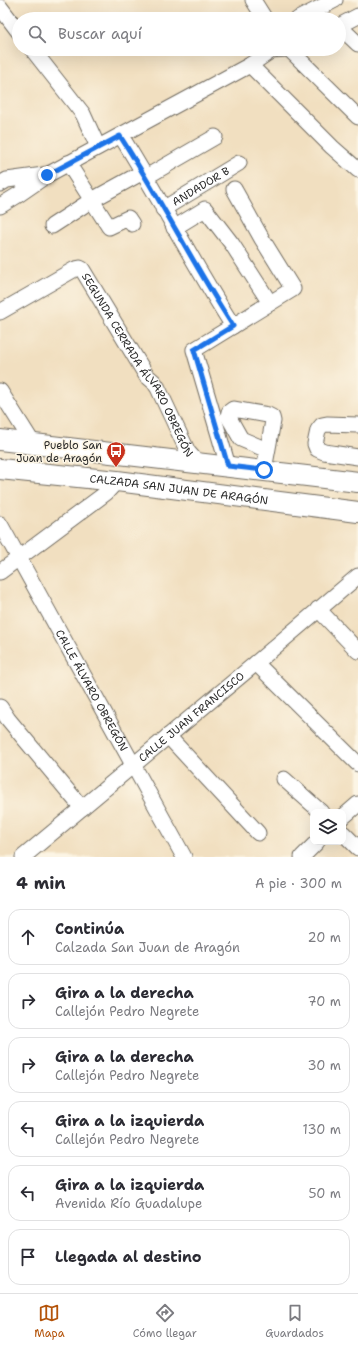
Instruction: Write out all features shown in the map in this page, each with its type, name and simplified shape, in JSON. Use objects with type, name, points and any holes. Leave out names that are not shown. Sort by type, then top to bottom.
[{"type":"main road","points":[[0,440],[358,482]]},
{"type":"main road","name":"CALZADA SAN JUAN DE ARAGÓN","points":[[0,469],[117,481],[358,512]]},
{"type":"street","points":[[253,0],[261,12]]},
{"type":"street","points":[[312,12],[329,3]]},
{"type":"street","points":[[0,7],[12,23]]},
{"type":"street","points":[[346,22],[358,16]]},
{"type":"street","points":[[346,33],[358,44]]},
{"type":"street","points":[[37,56],[83,114],[98,147]]},
{"type":"street","points":[[0,206],[68,163],[267,56]]},
{"type":"street","points":[[288,56],[358,117]]},
{"type":"street","points":[[250,65],[332,147],[358,170]]},
{"type":"street","points":[[120,136],[144,174],[210,291],[233,326]]},
{"type":"street","points":[[52,226],[92,200],[215,137]]},
{"type":"street","points":[[68,163],[109,227],[128,218],[132,224]]},
{"type":"street","name":"ANDADOR B","points":[[163,209],[240,163]]},
{"type":"street","points":[[0,184],[7,180],[47,175]]},
{"type":"street","points":[[228,466],[194,350],[293,289],[262,239],[234,189]]},
{"type":"street","points":[[174,228],[205,209],[232,244],[270,303]]},
{"type":"street","name":"SEGUNDA CERRADA ÁLVARO OBREGÓN","points":[[0,312],[75,269],[80,268],[88,278],[146,375],[158,388],[188,452],[197,462]]},
{"type":"street","points":[[0,391],[34,445]]},
{"type":"street","points":[[358,425],[322,425],[318,430],[315,444],[317,449],[324,452],[358,456]]},
{"type":"street","points":[[0,446],[358,491]]},
{"type":"street","points":[[264,470],[267,450]]},
{"type":"street","points":[[0,461],[358,503]]},
{"type":"street","points":[[0,572],[106,493],[117,481]]},
{"type":"street","name":"CALLE ÁLVARO OBREGÓN","points":[[0,524],[184,857]]},
{"type":"street","name":"CALLE JUAN FRANCISCO","points":[[22,857],[256,663],[358,576]]},
{"type":"street","points":[[318,609],[358,651]]},
{"type":"street","points":[[256,663],[358,764]]},
{"type":"street","points":[[3,717],[82,808]]},
{"type":"street","points":[[168,736],[258,833]]},
{"type":"street","points":[[284,778],[318,809]]},
{"type":"street","points":[[346,814],[358,804]]},
{"type":"street","points":[[346,836],[358,848]]},
{"type":"street","points":[[302,857],[314,845]]},
{"type":"place","name":"Pueblo San Juan de Aragón","points":[[116,468]]},
{"type":"route","points":[[47,175],[120,136],[143,172],[210,291],[233,326],[194,350],[228,466],[264,470]]}]
